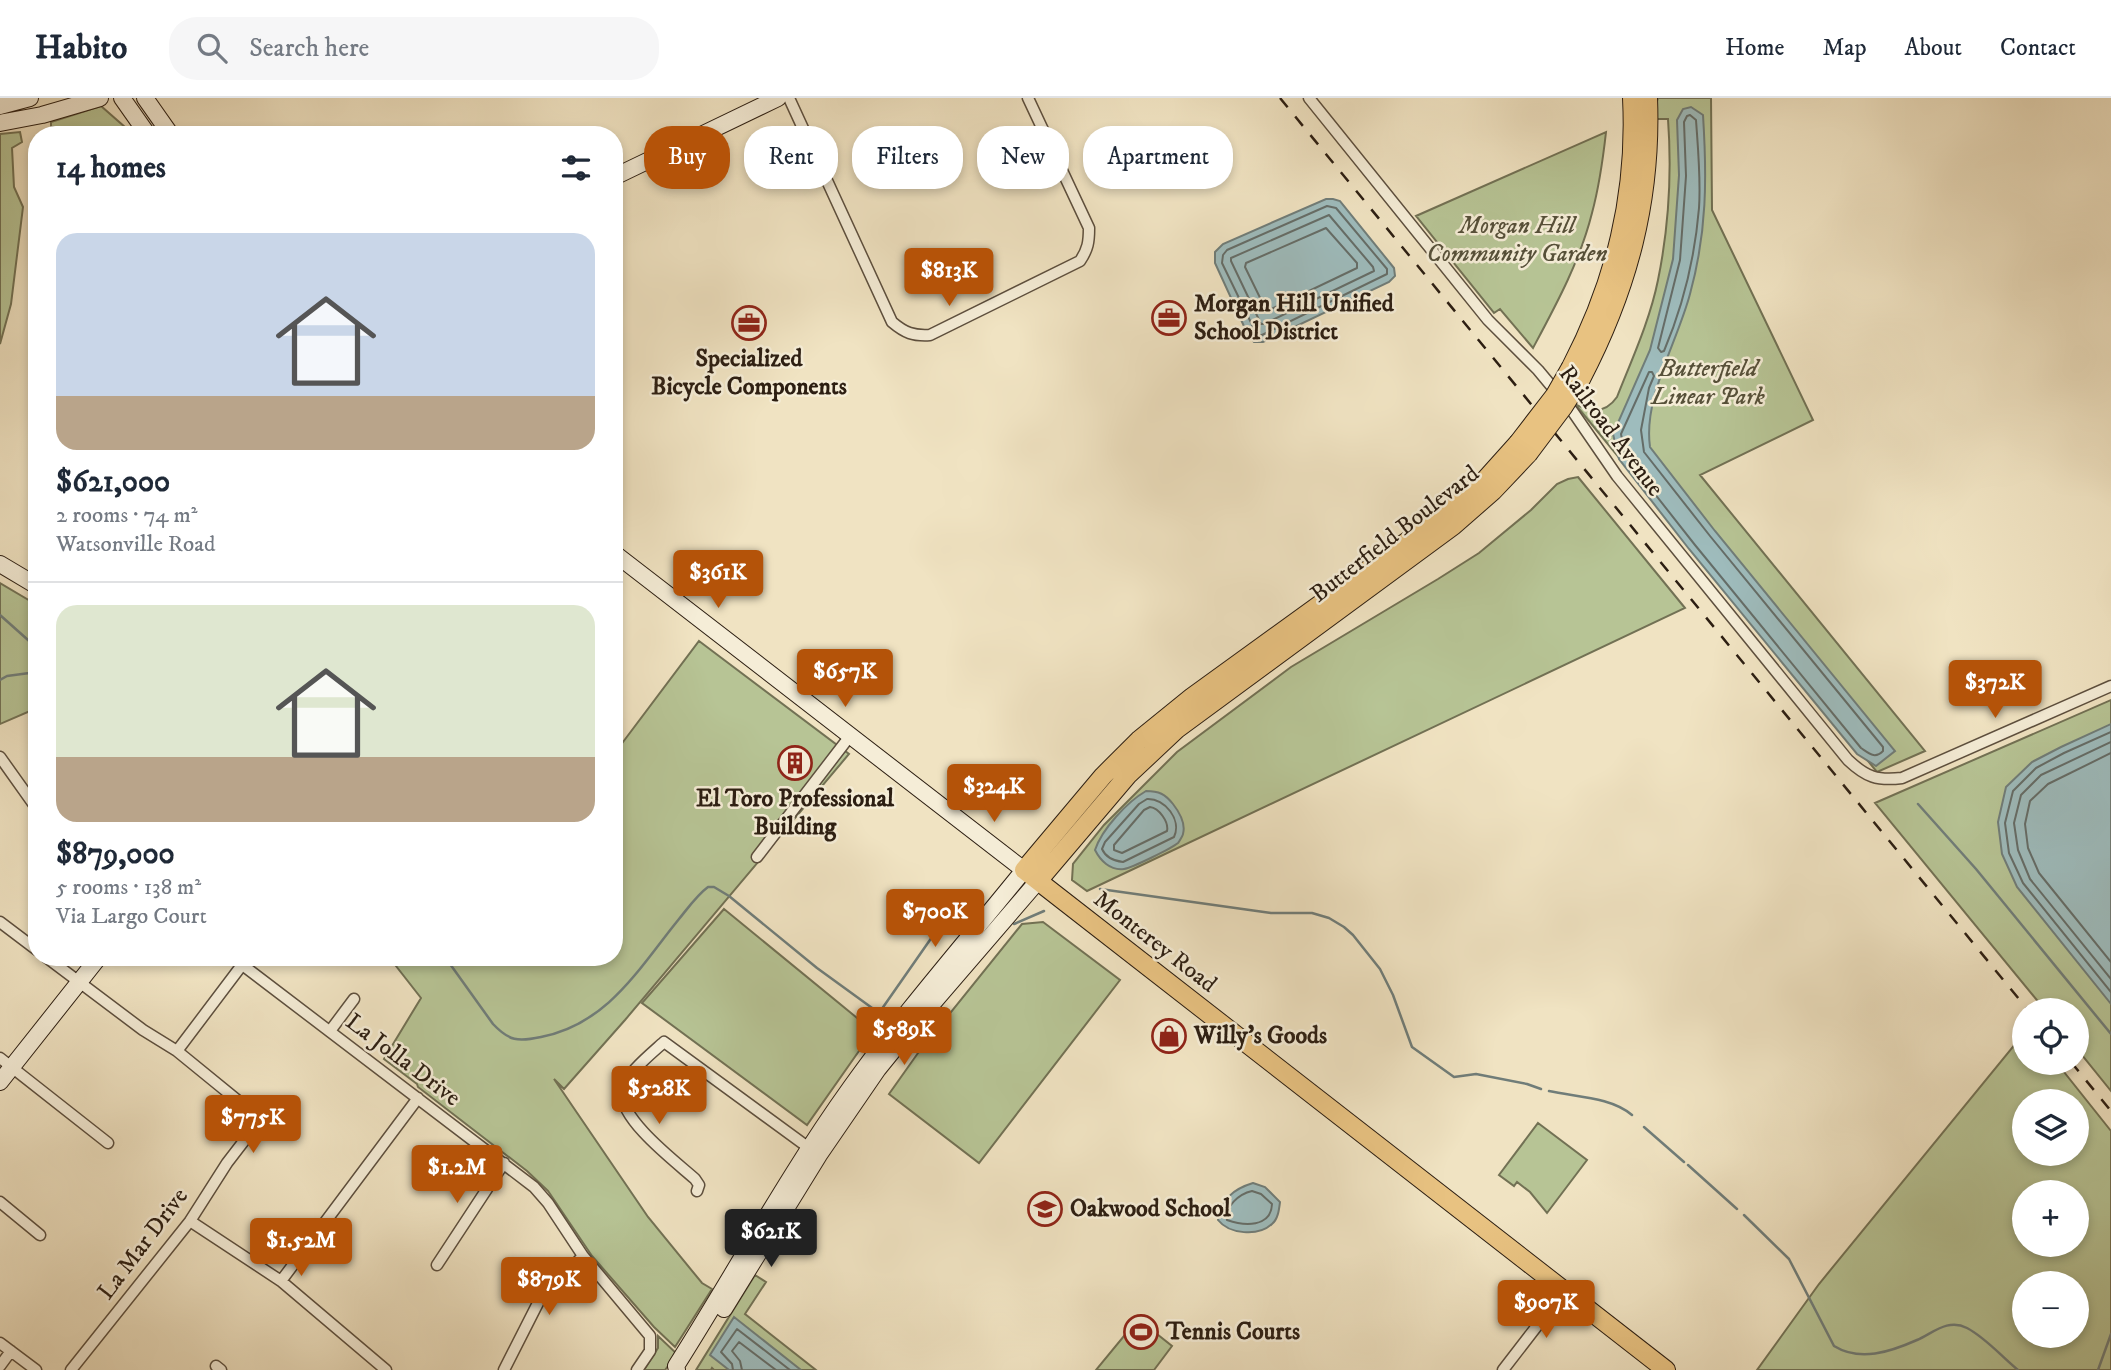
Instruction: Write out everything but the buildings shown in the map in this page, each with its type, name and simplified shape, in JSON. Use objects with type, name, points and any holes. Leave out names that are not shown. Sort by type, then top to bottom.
[{"type":"main road","points":[[0,106],[30,98]]},
{"type":"main road","points":[[0,123],[42,116],[100,98]]},
{"type":"main road","points":[[122,98],[142,126]]},
{"type":"main road","points":[[145,98],[165,126]]},
{"type":"main road","points":[[623,173],[779,98]]},
{"type":"main road","name":"Butterfield Boulevard","points":[[1576,373],[1620,242],[1633,146],[1632,98]]},
{"type":"main road","name":"Butterfield Boulevard","points":[[1031,875],[1103,776],[1139,740],[1192,697],[1445,514],[1523,449],[1555,395],[1599,345],[1612,313],[1634,247],[1642,208],[1646,174],[1648,98]]},
{"type":"main road","name":"Monterey Road","points":[[623,560],[1666,1370]]},
{"type":"main road","points":[[0,564],[28,581]]},
{"type":"main road","points":[[717,1309],[747,1249],[809,1148],[885,1041],[937,975],[1031,875]]},
{"type":"main road","points":[[685,1370],[693,1348],[717,1309],[865,1087],[1031,875]]},
{"type":"main road","points":[[0,1082],[6,1063],[92,966]]},
{"type":"main road","points":[[677,1370],[676,1366],[693,1348]]},
{"type":"street","points":[[789,98],[892,322],[904,332],[917,336],[930,335],[1075,264],[1087,251],[1090,243],[1089,228],[1028,98]]},
{"type":"street","name":"Railroad Avenue","points":[[1309,98],[1488,320],[1538,370],[1573,412],[1617,476],[1848,760],[1864,774],[1885,780],[1902,778],[2111,686]]},
{"type":"street","points":[[757,857],[850,736]]},
{"type":"street","points":[[0,757],[28,796]]},
{"type":"street","points":[[0,922],[28,943]]},
{"type":"street","name":"La Mar Drive","points":[[57,966],[143,1030],[177,1051],[258,1117],[190,1221],[71,1370]]},
{"type":"street","points":[[177,1051],[241,966]]},
{"type":"street","name":"La Jolla Drive","points":[[251,966],[330,1031],[534,1187],[583,1256],[650,1336],[650,1351],[637,1370]]},
{"type":"street","points":[[330,1031],[354,999]]},
{"type":"street","points":[[697,1191],[699,1185],[695,1179],[638,1126],[622,1093],[628,1078],[664,1042],[809,1148]]},
{"type":"street","points":[[6,1063],[108,1143]]},
{"type":"street","points":[[281,1281],[418,1098]]},
{"type":"street","points":[[437,1265],[504,1163]]},
{"type":"street","points":[[0,1202],[40,1235]]},
{"type":"street","points":[[190,1221],[281,1281],[386,1370]]},
{"type":"street","points":[[504,1370],[539,1301],[583,1256]]},
{"type":"street","points":[[1503,1370],[1564,1291]]},
{"type":"street","points":[[0,1343],[36,1370]]},
{"type":"street","points":[[0,1366],[11,1351]]},
{"type":"green space","name":"Butterfield Linear Park","points":[[1658,98],[1711,98],[1712,210],[1813,420],[1700,475],[1925,751],[1877,772],[1575,404],[1598,410],[1608,406],[1617,397],[1655,295],[1665,240],[1670,160],[1668,119],[1657,119]]},
{"type":"green space","points":[[101,106],[124,126],[51,126],[51,122]]},
{"type":"green space","points":[[20,132],[22,142],[12,148],[14,187],[23,207],[11,304],[0,344],[0,134]]},
{"type":"green space","name":"Morgan Hill Community Garden","points":[[1606,132],[1599,183],[1587,231],[1567,282],[1533,348],[1500,309],[1494,313],[1416,216]]},
{"type":"green space","points":[[1578,477],[1685,608],[1087,891],[1072,880],[1073,864],[1104,825],[1177,752],[1291,667],[1479,553],[1531,510],[1557,484]]},
{"type":"green space","points":[[0,583],[28,600],[28,712],[0,724]]},
{"type":"green space","points":[[699,641],[849,754],[564,1089],[554,1079],[648,1217],[702,1283],[712,1289],[675,1347],[592,1256],[548,1191],[527,1171],[384,1059],[421,998],[396,966],[623,966],[623,742]]},
{"type":"green space","points":[[2111,700],[2111,1091],[2089,1064],[2089,998],[2035,998],[1875,803]]},
{"type":"green space","points":[[724,909],[873,1031],[807,1125],[642,1003]]},
{"type":"green space","points":[[1043,922],[1120,980],[979,1163],[889,1094],[918,1053],[1022,924]]},
{"type":"green space","points":[[2012,1048],[2012,1075],[2066,1075],[2078,1089],[2012,1089],[2012,1166],[2089,1166],[2089,1103],[2111,1131],[2111,1370],[1757,1370],[1819,1284]]},
{"type":"green space","points":[[1538,1123],[1587,1160],[1547,1213],[1530,1192],[1517,1182],[1514,1186],[1499,1175]]},
{"type":"green space","points":[[755,1275],[766,1282],[745,1314],[816,1370],[696,1370]]},
{"type":"green space","name":"Tennis Courts","points":[[1138,1319],[1172,1346],[1154,1370],[1096,1370]]},
{"type":"green space","points":[[658,1336],[677,1354],[665,1370],[644,1370],[658,1348]]},
{"type":"water","points":[[1691,107],[1703,115],[1703,227],[1690,294],[1662,370],[1651,409],[1650,447],[1715,531],[1895,751],[1876,766],[1857,754],[1619,459],[1613,434],[1650,350],[1673,259],[1679,175],[1677,120],[1683,109]]},
{"type":"water","points":[[1326,199],[1340,201],[1394,268],[1395,276],[1389,282],[1263,342],[1254,342],[1248,335],[1215,263],[1215,252],[1223,244]]},
{"type":"water","points":[[2111,724],[2111,1004],[2017,887],[2002,854],[1998,822],[2006,787],[2032,762]]},
{"type":"water","points":[[1146,791],[1161,794],[1173,804],[1183,822],[1182,836],[1174,846],[1152,858],[1124,869],[1110,867],[1095,850],[1098,842],[1116,817]]},
{"type":"water","points":[[1253,1183],[1265,1187],[1280,1202],[1274,1222],[1266,1228],[1252,1232],[1236,1231],[1223,1225],[1218,1220],[1226,1201],[1240,1188]]},
{"type":"water","points":[[734,1317],[801,1370],[729,1370],[710,1355]]},
{"type":"waterway","points":[[0,615],[28,640]]},
{"type":"waterway","points":[[0,680],[7,676],[28,673]]},
{"type":"waterway","points":[[1918,804],[1976,869],[2111,1034]]},
{"type":"waterway","points":[[451,966],[493,1024],[509,1037],[526,1039],[565,1030],[604,1007],[620,992],[700,894],[708,887],[714,887],[879,1013],[939,927],[943,925],[957,928]]},
{"type":"waterway","points":[[1100,889],[1271,913],[1312,913],[1329,918],[1353,935],[1380,969],[1393,995],[1412,1047],[1454,1077],[1476,1074],[1541,1089]]},
{"type":"waterway","points":[[1014,924],[1044,911]]},
{"type":"waterway","points":[[1549,1091],[1604,1101],[1632,1115]]},
{"type":"waterway","points":[[1644,1127],[1684,1162]]},
{"type":"waterway","points":[[1688,1165],[1737,1209]]},
{"type":"waterway","points":[[1744,1215],[1789,1259],[1834,1346],[1854,1353],[1875,1354],[1907,1344],[1941,1328],[1960,1325],[1981,1337],[2018,1370]]},
{"type":"waterway","points":[[2098,1370],[2111,1334]]},
{"type":"railway","points":[[1280,98],[2018,998]]},
{"type":"railway","points":[[2082,1075],[2111,1111]]},
{"type":"place","name":"Morgan Hill Unified School District","points":[[1169,318]]},
{"type":"place","name":"Specialized Bicycle Components","points":[[749,323]]},
{"type":"place","name":"El Toro Professional Building","points":[[795,763]]},
{"type":"place","name":"Willy's Goods","points":[[1169,1036]]},
{"type":"place","name":"Oakwood School","points":[[1045,1209]]},
{"type":"place","name":"Tennis Courts","points":[[1141,1332]]}]
